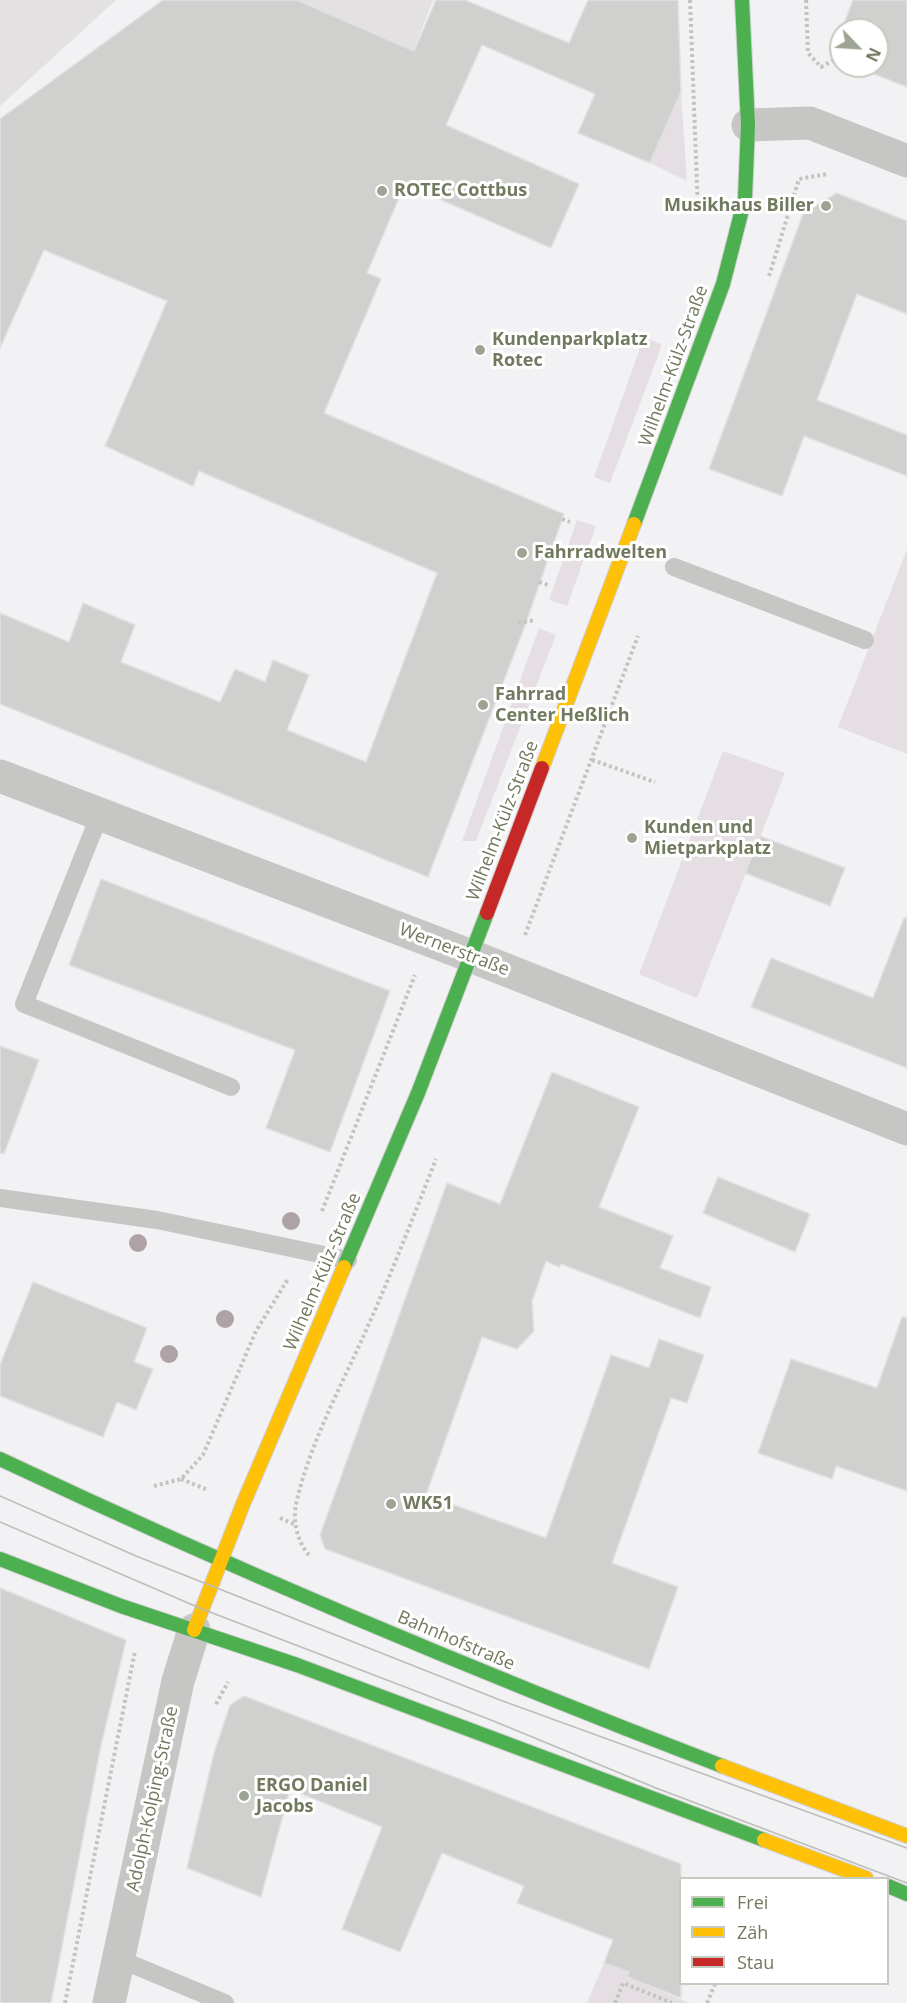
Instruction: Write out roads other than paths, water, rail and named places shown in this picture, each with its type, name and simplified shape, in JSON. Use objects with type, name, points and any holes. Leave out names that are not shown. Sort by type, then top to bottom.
[{"type":"main road","name":"Wilhelm-Külz-Straße","points":[[206,1597],[348,1260],[471,956],[723,284],[745,198],[748,125],[742,0]]},
{"type":"main road","name":"Bahnhofstraße","points":[[0,1459],[145,1528],[613,1726],[907,1836]]},
{"type":"main road","points":[[0,1558],[121,1606],[297,1665],[863,1877]]},
{"type":"main road","name":"Adolph-Kolping-Straße","points":[[194,1630],[206,1597]]},
{"type":"main road","points":[[889,1886],[907,1894]]},
{"type":"street","points":[[748,125],[810,123],[907,160]]},
{"type":"street","name":"Wernerstraße","points":[[0,776],[471,956],[907,1129]]},
{"type":"street","name":"Adolph-Kolping-Straße","points":[[109,2003],[178,1682],[194,1630]]},
{"type":"lane","points":[[674,567],[865,640]]},
{"type":"lane","points":[[100,814],[24,1004],[231,1087]]},
{"type":"lane","points":[[0,1198],[176,1233],[348,1260]]},
{"type":"lane","points":[[119,1959],[225,2003]]},
{"type":"tram line","points":[[0,1496],[136,1556],[500,1700],[907,1848]]},
{"type":"tram line","points":[[0,1522],[202,1609],[491,1720],[656,1788],[907,1883]]},
{"type":"place","name":"ROTEC Cottbus","points":[[382,191]]},
{"type":"place","name":"Musikhaus Biller","points":[[826,206]]},
{"type":"place","name":"Kundenparkplatz Rotec","points":[[480,350]]},
{"type":"place","name":"Fahrradwelten","points":[[522,553]]},
{"type":"place","name":"Fahrrad Center Heßlich","points":[[483,705]]},
{"type":"place","name":"Kunden und Mietparkplatz","points":[[632,838]]},
{"type":"place","name":"WK51","points":[[391,1504]]},
{"type":"place","name":"ERGO Daniel Jacobs","points":[[244,1796]]}]
